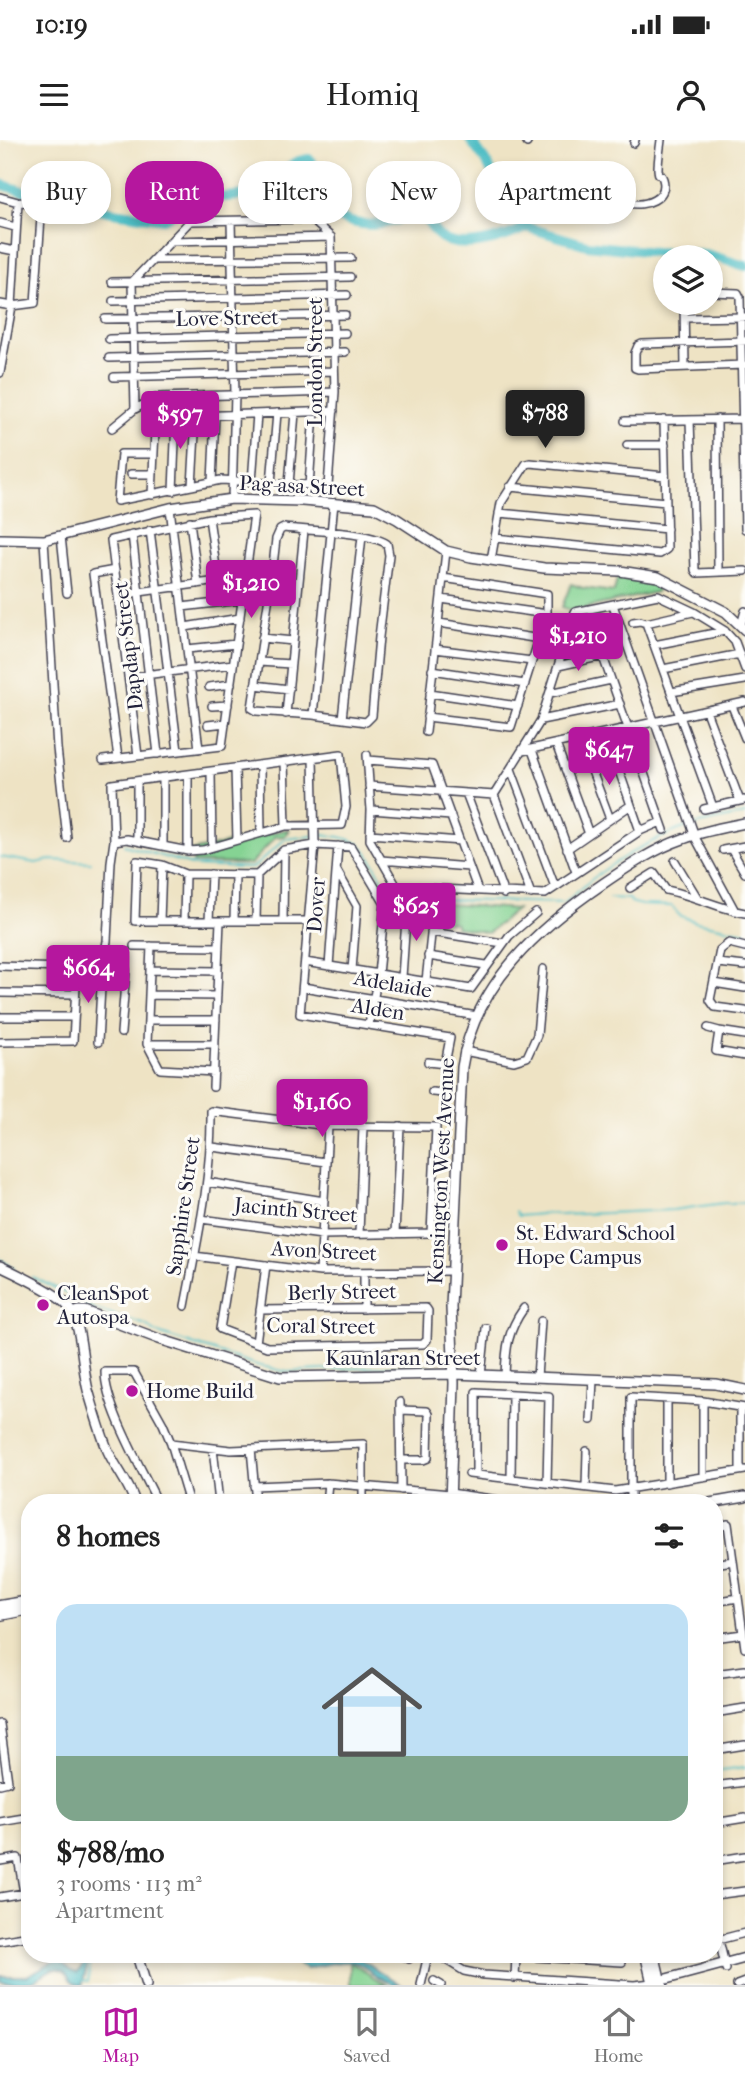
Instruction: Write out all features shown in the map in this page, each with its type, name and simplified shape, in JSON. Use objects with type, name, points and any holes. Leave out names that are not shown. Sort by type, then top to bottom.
[{"type":"main road","points":[[0,1606],[21,1602]]},
{"type":"main road","points":[[0,1615],[21,1611]]},
{"type":"main road","points":[[649,1963],[656,1983]]},
{"type":"main road","points":[[655,1963],[656,1983]]},
{"type":"street","points":[[636,204],[645,205],[661,192],[663,180],[658,170],[660,140]]},
{"type":"street","points":[[0,197],[18,202],[42,203],[35,303],[12,306],[0,304]]},
{"type":"street","points":[[0,373],[12,306],[18,202]]},
{"type":"street","points":[[135,409],[132,282],[190,221],[311,219],[331,237]]},
{"type":"street","points":[[231,221],[235,335],[232,499]]},
{"type":"street","points":[[0,223],[15,227]]},
{"type":"street","points":[[170,242],[331,237]]},
{"type":"street","name":"London Street","points":[[309,486],[328,486],[335,392],[331,237]]},
{"type":"street","points":[[0,248],[15,251]]},
{"type":"street","points":[[153,260],[351,258]]},
{"type":"street","points":[[112,282],[350,277]]},
{"type":"street","points":[[723,292],[738,293],[743,317],[745,529]]},
{"type":"street","points":[[113,301],[347,295]]},
{"type":"street","points":[[105,319],[345,315]]},
{"type":"street","points":[[685,315],[685,367]]},
{"type":"street","points":[[685,318],[743,317]]},
{"type":"street","name":"Love Street","points":[[109,339],[345,333]]},
{"type":"street","points":[[743,341],[642,344],[635,353],[635,368],[744,365]]},
{"type":"street","points":[[109,358],[345,352]]},
{"type":"street","points":[[114,377],[334,371]]},
{"type":"street","points":[[112,428],[135,409],[158,397],[335,392]]},
{"type":"street","points":[[152,495],[157,422],[163,419],[334,411]]},
{"type":"street","points":[[153,454],[121,454],[117,501],[221,480],[309,486],[314,412]]},
{"type":"street","points":[[271,483],[277,413]]},
{"type":"street","points":[[289,484],[295,413]]},
{"type":"street","points":[[252,482],[257,414]]},
{"type":"street","points":[[212,482],[215,415]]},
{"type":"street","points":[[192,486],[196,416]]},
{"type":"street","points":[[173,491],[176,417]]},
{"type":"street","points":[[717,419],[718,572]]},
{"type":"street","points":[[625,421],[744,419]]},
{"type":"street","points":[[495,538],[660,554],[667,549],[664,420]]},
{"type":"street","points":[[690,420],[694,567],[698,573],[745,571]]},
{"type":"street","points":[[627,445],[664,445]]},
{"type":"street","points":[[491,560],[501,503],[523,467],[530,463],[665,476]]},
{"type":"street","points":[[131,474],[153,474]]},
{"type":"street","points":[[510,487],[666,502]]},
{"type":"street","name":"Pag-asa Street","points":[[0,539],[44,540],[170,508],[232,499],[373,507],[397,519],[446,551],[544,568],[620,571],[652,576],[726,612],[743,627]]},
{"type":"street","points":[[313,715],[334,503]]},
{"type":"street","points":[[170,508],[199,749]]},
{"type":"street","points":[[499,513],[667,529]]},
{"type":"street","points":[[103,760],[222,747],[254,515],[209,517],[111,540],[138,756]]},
{"type":"street","points":[[209,517],[218,581]]},
{"type":"street","points":[[190,521],[198,584]]},
{"type":"street","points":[[284,528],[332,533],[362,536],[387,544],[372,716],[366,722],[254,710],[255,685],[278,533],[284,528]]},
{"type":"street","points":[[150,530],[178,751]]},
{"type":"street","points":[[286,714],[303,531]]},
{"type":"street","name":"Dapdap Street","points":[[132,534],[158,754]]},
{"type":"street","points":[[61,536],[67,593]]},
{"type":"street","points":[[342,719],[362,536]]},
{"type":"street","points":[[44,540],[57,748],[67,838]]},
{"type":"street","points":[[426,732],[446,551]]},
{"type":"street","points":[[115,570],[93,574],[118,758]]},
{"type":"street","points":[[118,595],[246,577]]},
{"type":"street","points":[[427,717],[511,727],[547,614],[547,594],[443,578]]},
{"type":"street","points":[[494,795],[541,720],[575,612],[658,595],[725,631],[735,642],[745,669]]},
{"type":"street","points":[[441,599],[547,614]]},
{"type":"street","points":[[182,607],[242,600]]},
{"type":"street","points":[[613,604],[695,834],[735,911]]},
{"type":"street","points":[[743,627],[745,611]]},
{"type":"street","points":[[633,622],[646,623],[694,612]]},
{"type":"street","points":[[184,627],[240,618]]},
{"type":"street","points":[[439,623],[540,639]]},
{"type":"street","points":[[646,623],[681,717],[708,808],[743,800],[706,711]]},
{"type":"street","points":[[654,645],[725,631]]},
{"type":"street","points":[[478,891],[432,765],[409,759],[368,758],[370,840],[397,887],[504,894],[545,894],[640,831],[663,826],[595,634],[567,639]]},
{"type":"street","points":[[262,638],[293,641]]},
{"type":"street","points":[[187,649],[236,645]]},
{"type":"street","points":[[435,649],[532,661]]},
{"type":"street","points":[[663,669],[740,654]]},
{"type":"street","points":[[558,666],[603,656]]},
{"type":"street","points":[[259,662],[291,664]]},
{"type":"street","points":[[128,677],[233,664]]},
{"type":"street","points":[[432,670],[525,684]]},
{"type":"street","points":[[550,693],[611,680]]},
{"type":"street","points":[[671,692],[745,680]]},
{"type":"street","points":[[209,687],[231,684]]},
{"type":"street","points":[[255,685],[289,689]]},
{"type":"street","points":[[430,693],[518,706]]},
{"type":"street","points":[[522,751],[745,702]]},
{"type":"street","points":[[541,720],[620,704]]},
{"type":"street","points":[[212,706],[228,705]]},
{"type":"street","points":[[732,706],[745,738]]},
{"type":"street","points":[[208,725],[225,723]]},
{"type":"street","points":[[606,733],[640,831]]},
{"type":"street","points":[[580,739],[610,819]]},
{"type":"street","points":[[556,744],[589,834]]},
{"type":"street","points":[[532,750],[576,872]]},
{"type":"street","points":[[98,1042],[114,841],[112,784],[341,754],[346,807],[342,825],[286,826],[203,850],[188,851],[137,840],[114,841]]},
{"type":"street","points":[[303,986],[315,843],[313,758]]},
{"type":"street","points":[[284,762],[286,826]]},
{"type":"street","points":[[260,766],[261,832]]},
{"type":"street","points":[[235,769],[237,840]]},
{"type":"street","points":[[511,769],[555,887]]},
{"type":"street","points":[[211,772],[212,847]]},
{"type":"street","points":[[188,775],[188,851]]},
{"type":"street","points":[[163,778],[163,846]]},
{"type":"street","points":[[137,781],[137,840]]},
{"type":"street","points":[[369,786],[494,795]]},
{"type":"street","points":[[466,793],[504,894]]},
{"type":"street","points":[[494,795],[531,894]]},
{"type":"street","points":[[567,849],[631,805]]},
{"type":"street","points":[[371,810],[451,816]]},
{"type":"street","name":"Kensington West Avenue","points":[[450,1494],[454,1374],[451,1330],[462,1068],[464,1051],[477,1016],[508,966],[542,929],[585,896],[639,860],[666,846],[695,834],[745,823]]},
{"type":"street","points":[[370,834],[460,841]]},
{"type":"street","points":[[308,921],[135,921],[138,861],[162,865],[185,874],[257,875],[284,850],[315,843],[351,847],[385,904],[378,974],[369,1025]]},
{"type":"street","name":"Dover","points":[[329,966],[338,846]]},
{"type":"street","points":[[745,846],[727,849],[745,873]]},
{"type":"street","points":[[283,921],[284,850]]},
{"type":"street","points":[[381,860],[469,867]]},
{"type":"street","points":[[675,861],[697,898]]},
{"type":"street","points":[[160,921],[162,865]]},
{"type":"street","points":[[336,869],[357,906],[352,970]]},
{"type":"street","points":[[629,888],[654,873],[666,890],[745,913]]},
{"type":"street","points":[[184,921],[185,874]]},
{"type":"street","points":[[209,921],[211,874]]},
{"type":"street","points":[[234,921],[235,874]]},
{"type":"street","points":[[256,921],[257,875]]},
{"type":"street","points":[[385,904],[434,907],[426,981]]},
{"type":"street","points":[[402,978],[407,905]]},
{"type":"street","points":[[305,962],[471,989],[503,943],[536,913]]},
{"type":"street","points":[[213,1087],[220,921]]},
{"type":"street","points":[[431,932],[503,943]]},
{"type":"street","points":[[745,947],[729,943],[720,950],[710,1000],[715,1007],[745,1011]]},
{"type":"street","points":[[134,946],[219,947]]},
{"type":"street","points":[[151,946],[147,1044],[160,1069],[214,1072]]},
{"type":"street","points":[[428,956],[486,965]]},
{"type":"street","points":[[718,963],[745,966]]},
{"type":"street","points":[[0,966],[126,970],[121,1033]]},
{"type":"street","points":[[0,1042],[73,1041],[77,968]]},
{"type":"street","points":[[464,1051],[514,1060],[527,1057],[537,1035],[543,969]]},
{"type":"street","points":[[150,970],[218,971]]},
{"type":"street","points":[[714,983],[745,988]]},
{"type":"street","name":"Adelaide","points":[[303,986],[477,1016]]},
{"type":"street","name":"Alden","points":[[303,986],[300,1014],[450,1038],[444,1064]]},
{"type":"street","points":[[0,993],[75,994]]},
{"type":"street","points":[[149,995],[217,996]]},
{"type":"street","points":[[0,1017],[74,1017]]},
{"type":"street","points":[[148,1020],[216,1020]]},
{"type":"street","points":[[708,1028],[745,1035]]},
{"type":"street","points":[[719,1031],[716,1051],[745,1056]]},
{"type":"street","points":[[147,1044],[215,1044]]},
{"type":"street","points":[[428,1062],[444,1064],[443,1093],[432,1092]]},
{"type":"street","name":"Sapphire Street","points":[[185,1306],[212,1147],[211,1111],[328,1126]]},
{"type":"street","points":[[320,1272],[328,1126],[400,1126],[395,1234]]},
{"type":"street","points":[[359,1234],[363,1126]]},
{"type":"street","name":"Jacinth Street","points":[[201,1219],[322,1235],[431,1233],[436,1127],[400,1126]]},
{"type":"street","points":[[212,1147],[326,1162]]},
{"type":"street","points":[[207,1182],[324,1201]]},
{"type":"street","name":"Avon Street","points":[[194,1256],[320,1272],[453,1270]]},
{"type":"street","name":"Coral Street","points":[[231,1261],[220,1329],[267,1347],[423,1344]]},
{"type":"street","points":[[256,1343],[267,1265]]},
{"type":"street","points":[[0,1266],[62,1299],[73,1313],[88,1390],[104,1441],[132,1494]]},
{"type":"street","points":[[364,1272],[364,1309]]},
{"type":"street","name":"Berly Street","points":[[260,1310],[424,1308],[428,1311],[427,1340],[423,1344]]},
{"type":"street","points":[[505,1376],[506,1346],[510,1331],[524,1308]]},
{"type":"street","name":"Kaunlaran Street","points":[[73,1313],[85,1311],[159,1339],[280,1377],[454,1374],[716,1384],[745,1390]]},
{"type":"street","points":[[537,1377],[541,1321]]},
{"type":"street","points":[[481,1375],[486,1328]]},
{"type":"street","points":[[154,1494],[114,1410],[105,1373],[134,1373],[163,1424],[186,1494]]},
{"type":"street","points":[[591,1420],[593,1380]]},
{"type":"street","points":[[547,1483],[549,1396],[476,1392],[473,1474],[586,1488],[615,1491],[631,1488],[667,1483],[742,1470],[742,1408],[703,1401],[631,1397],[631,1488],[631,1494]]},
{"type":"street","points":[[511,1479],[512,1394]]},
{"type":"street","points":[[667,1399],[667,1483]]},
{"type":"street","points":[[703,1401],[703,1476]]},
{"type":"street","points":[[400,1460],[428,1458],[427,1411],[400,1406],[400,1460],[401,1490]]},
{"type":"street","points":[[171,1443],[251,1449],[363,1444],[364,1494]]},
{"type":"street","points":[[213,1448],[218,1494]]},
{"type":"street","points":[[251,1449],[255,1494]]},
{"type":"street","points":[[586,1488],[587,1451]]},
{"type":"street","points":[[254,1486],[328,1483],[426,1494]]},
{"type":"street","points":[[327,1494],[328,1483]]},
{"type":"street","points":[[723,1501],[745,1497]]},
{"type":"street","points":[[723,1525],[728,1524],[745,1648]]},
{"type":"street","points":[[723,1563],[733,1561]]},
{"type":"street","points":[[723,1600],[738,1598]]},
{"type":"street","points":[[723,1636],[743,1633]]},
{"type":"street","points":[[723,1673],[745,1670]]},
{"type":"street","points":[[723,1712],[745,1708]]},
{"type":"street","points":[[0,1724],[8,1782],[0,1784]]},
{"type":"street","points":[[723,1749],[745,1745]]},
{"type":"street","points":[[723,1785],[745,1782]]},
{"type":"street","points":[[0,1822],[21,1818]]},
{"type":"street","points":[[723,1822],[745,1818]]},
{"type":"street","points":[[723,1860],[745,1856]]},
{"type":"street","points":[[0,1861],[19,1858],[21,1872]]},
{"type":"street","points":[[723,1894],[745,1891]]},
{"type":"street","points":[[0,1897],[21,1894]]},
{"type":"street","points":[[723,1939],[745,1933]]},
{"type":"street","points":[[0,1941],[21,1938]]},
{"type":"street","points":[[452,1963],[472,1973],[515,1978],[634,1984],[656,1983],[725,1967],[745,1958]]},
{"type":"street","points":[[723,1961],[725,1967]]},
{"type":"street","points":[[139,1963],[146,1985]]},
{"type":"street","points":[[421,1985],[426,1963]]},
{"type":"street","points":[[515,1978],[516,1963]]},
{"type":"street","points":[[737,1985],[745,1982]]},
{"type":"green space","points":[[618,574],[651,578],[661,583],[656,592],[572,611],[562,607],[571,584],[614,592]]},
{"type":"green space","points":[[289,829],[285,836],[275,837],[251,864],[194,863],[188,852]]},
{"type":"green space","points":[[445,904],[517,909],[488,933],[456,927],[456,923],[443,921]]},
{"type":"green space","points":[[352,1963],[386,1985],[350,1985]]},
{"type":"water","points":[[50,1963],[63,1963],[77,1973],[84,1963],[88,1963],[82,1985],[73,1982],[63,1970],[56,1969],[26,1983],[0,1981],[0,1976],[27,1976]]},
{"type":"water","points":[[298,1963],[332,1963],[307,1969]]},
{"type":"water","points":[[357,1963],[367,1963],[401,1985],[384,1980]]},
{"type":"waterway","points":[[470,140],[487,163],[510,210],[526,227],[587,245],[706,254],[745,266]]},
{"type":"waterway","points":[[0,184],[39,196],[113,212],[164,219],[200,199],[237,196],[262,190],[293,164],[309,159],[313,163],[325,206],[335,216],[351,222],[377,225],[418,216],[446,241],[469,244],[506,236],[526,227]]},
{"type":"waterway","points":[[695,825],[745,814]]},
{"type":"waterway","points":[[318,835],[343,838],[361,846],[375,866],[389,895],[447,900],[565,903],[592,879],[623,858],[655,840],[689,826]]},
{"type":"waterway","points":[[124,845],[195,866],[253,868],[285,839],[313,836]]},
{"type":"waterway","points":[[0,857],[36,863],[50,860],[91,862]]},
{"type":"waterway","points":[[609,898],[630,899],[631,902],[641,905],[672,906],[679,915],[696,922],[745,932]]},
{"type":"waterway","points":[[515,1212],[518,1216],[553,1213],[561,1215],[673,1210],[745,1203]]},
{"type":"waterway","points":[[0,1259],[14,1268]]},
{"type":"waterway","points":[[32,1277],[68,1294],[83,1305],[146,1325],[155,1332],[287,1372],[394,1366],[447,1367]]},
{"type":"waterway","points":[[723,1770],[745,1767]]},
{"type":"waterway","points":[[82,1980],[88,1981],[91,1963]]},
{"type":"place","name":"St. Edward School Hope Campus","points":[[502,1245]]},
{"type":"place","name":"CleanSpot Autospa","points":[[43,1305]]},
{"type":"place","name":"Home Build","points":[[132,1391]]}]
